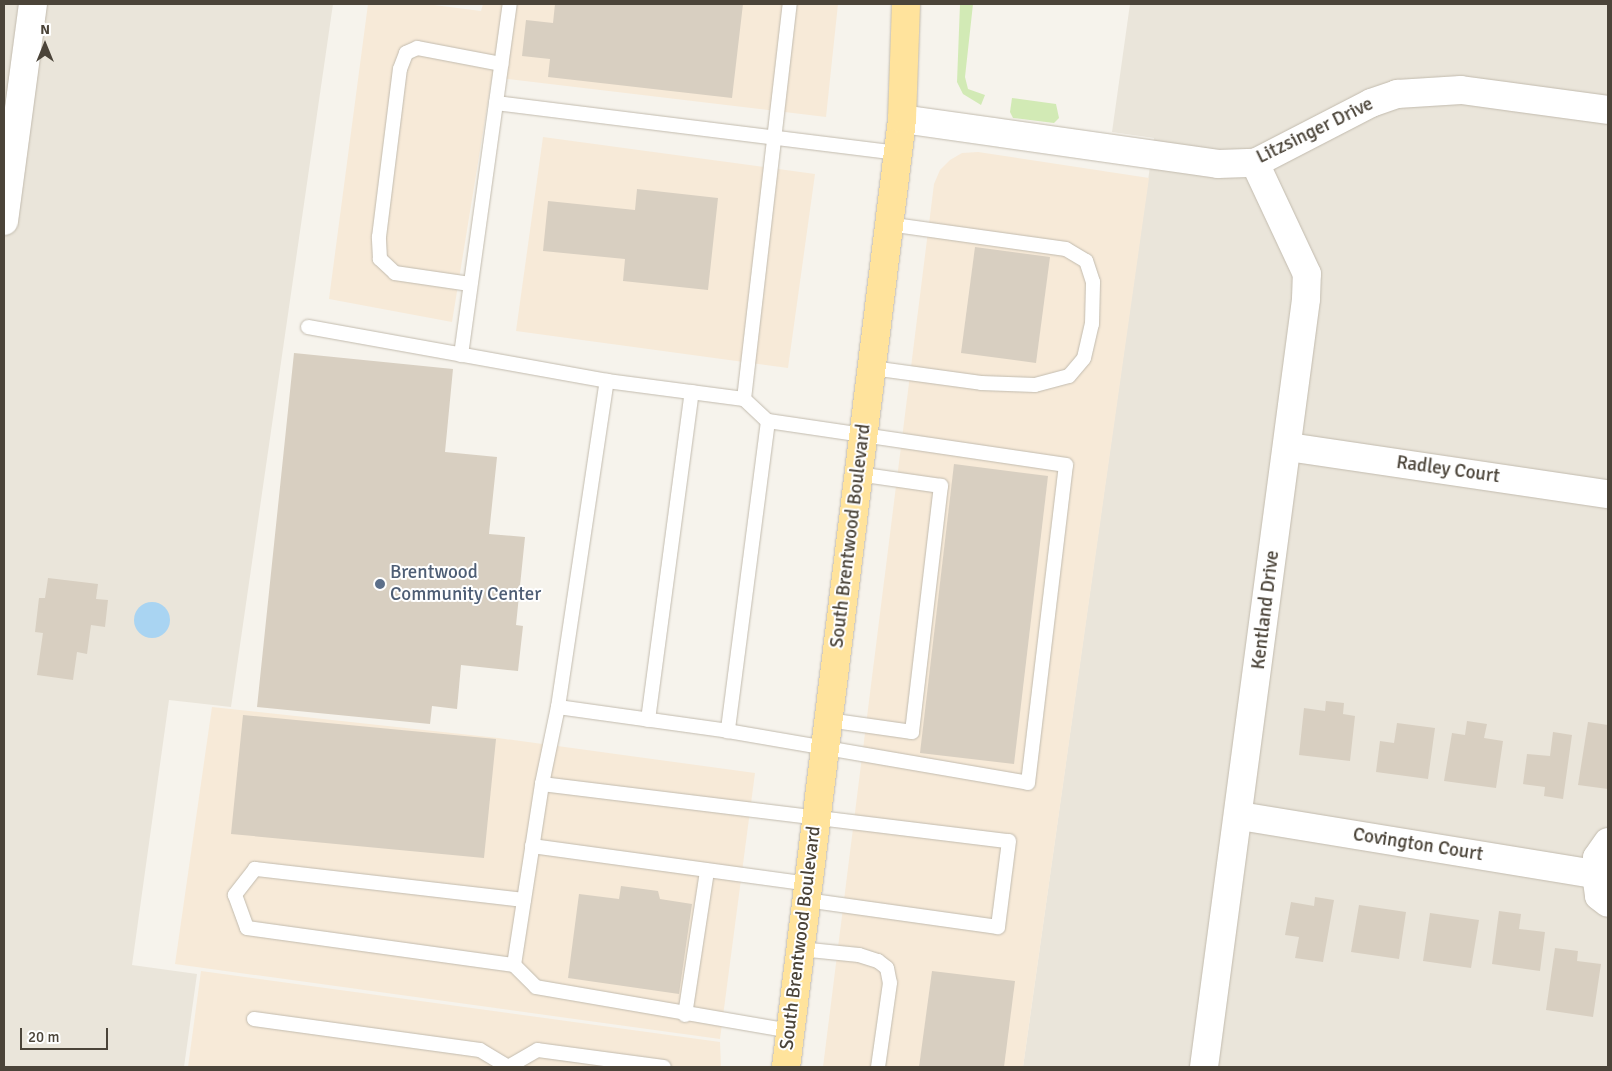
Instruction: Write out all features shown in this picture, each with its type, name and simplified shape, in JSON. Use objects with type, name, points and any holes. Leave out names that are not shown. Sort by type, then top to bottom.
[{"type":"main road","name":"South Brentwood Boulevard","points":[[786,1067],[902,118],[906,4]]},
{"type":"street","points":[[4,221],[34,4]]},
{"type":"street","name":"Litzsinger Drive","points":[[902,118],[1218,164],[1255,163],[1371,102],[1397,94],[1461,90],[1608,110]]},
{"type":"street","name":"Kentland Drive","points":[[1204,1067],[1240,816],[1288,447],[1307,274],[1255,163]]},
{"type":"street","name":"Radley Court","points":[[1288,447],[1608,494]]},
{"type":"street","name":"Covington Court","points":[[1240,816],[1596,874]]},
{"type":"street","points":[[1608,842],[1597,858],[1596,874],[1599,896],[1608,903]]},
{"type":"lane","points":[[460,355],[510,4]]},
{"type":"lane","points":[[744,399],[776,138],[790,4]]},
{"type":"lane","points":[[470,284],[395,273],[380,259],[379,237],[400,68],[406,54],[418,48],[501,64]]},
{"type":"lane","points":[[496,103],[898,152]]},
{"type":"lane","points":[[872,368],[981,383],[1035,385],[1069,376],[1084,358],[1092,324],[1093,282],[1086,261],[1066,249],[889,224]]},
{"type":"lane","points":[[308,328],[607,381],[744,399],[768,421],[1066,465],[1049,629],[1028,783],[728,731],[558,707]]},
{"type":"lane","points":[[514,965],[542,784],[558,707],[607,381]]},
{"type":"lane","points":[[648,720],[692,392]]},
{"type":"lane","points":[[728,731],[768,421]]},
{"type":"lane","points":[[828,720],[912,732],[941,486],[858,474]]},
{"type":"lane","points":[[532,846],[707,871],[807,892],[998,927],[1009,842],[816,815],[542,784]]},
{"type":"lane","points":[[524,900],[255,869],[235,895],[248,928],[514,965],[536,987],[685,1015],[790,1031]]},
{"type":"lane","points":[[685,1015],[707,871]]},
{"type":"lane","points":[[800,949],[859,955],[878,961],[887,968],[890,983],[878,1067]]},
{"type":"lane","points":[[254,1019],[480,1050],[508,1067],[538,1050],[664,1067]]},
{"type":"shaded area","points":[[4,4],[333,4],[231,707],[169,700],[132,965],[197,974],[184,1067],[4,1067]]},
{"type":"shaded area","points":[[368,4],[426,4],[481,11],[483,4],[838,4],[826,117],[492,77],[452,322],[329,299]]},
{"type":"shaded area","points":[[1130,4],[1608,4],[1608,1067],[1023,1067],[1154,138],[1112,132]]},
{"type":"shaded area","points":[[543,137],[815,174],[788,368],[516,331]]},
{"type":"shaded area","points":[[978,152],[1149,178],[1023,1067],[823,1067],[934,184],[940,170],[950,160],[962,153]]},
{"type":"shaded area","points":[[212,707],[498,738],[755,773],[720,1039],[175,964]]},
{"type":"shaded area","points":[[201,971],[720,1042],[721,1067],[188,1067]]},
{"type":"green space","points":[[960,4],[973,4],[965,77],[968,89],[985,95],[981,105],[963,94],[957,82]]},
{"type":"green space","points":[[1012,98],[1056,104],[1059,118],[1054,123],[1013,118],[1010,112]]},
{"type":"water","points":[[152,602],[159,603],[165,607],[169,613],[169,627],[165,633],[159,637],[152,638],[145,637],[139,633],[135,627],[134,620],[135,613],[139,607],[145,603]]},
{"type":"building","points":[[555,4],[743,4],[732,98],[548,77],[550,59],[522,56],[526,20],[553,23]]},
{"type":"building","points":[[637,189],[718,198],[708,290],[623,281],[625,259],[543,251],[548,201],[635,210]]},
{"type":"building","points":[[975,247],[1050,257],[1036,363],[961,353]]},
{"type":"building","points":[[294,353],[453,369],[445,452],[497,457],[489,534],[525,537],[516,625],[523,626],[518,671],[461,665],[457,709],[432,706],[430,724],[257,707]]},
{"type":"building","points":[[954,464],[1048,476],[1014,764],[920,753]]},
{"type":"building","points":[[48,578],[98,584],[96,599],[108,600],[105,627],[91,625],[87,654],[77,652],[73,680],[37,675],[43,633],[35,632],[39,598],[45,598]]},
{"type":"building","points":[[1326,701],[1344,703],[1343,714],[1355,716],[1350,761],[1299,755],[1304,708],[1325,711]]},
{"type":"building","points":[[243,715],[496,739],[484,858],[231,834]]},
{"type":"building","points":[[1467,721],[1487,724],[1484,738],[1503,741],[1496,788],[1444,781],[1452,733],[1465,735]]},
{"type":"building","points":[[1588,722],[1608,725],[1608,789],[1578,785]]},
{"type":"building","points":[[1397,723],[1435,728],[1428,779],[1376,772],[1380,741],[1394,743]]},
{"type":"building","points":[[1553,732],[1572,735],[1563,799],[1544,796],[1545,787],[1523,784],[1527,754],[1550,756]]},
{"type":"building","points":[[621,886],[658,891],[660,899],[692,904],[679,994],[568,978],[579,894],[619,899]]},
{"type":"building","points":[[1315,897],[1334,900],[1323,962],[1295,958],[1299,937],[1285,935],[1291,902],[1314,906]]},
{"type":"building","points":[[1359,905],[1406,912],[1399,959],[1351,952]]},
{"type":"building","points":[[1499,911],[1521,914],[1519,929],[1545,932],[1540,971],[1492,964]]},
{"type":"building","points":[[1430,913],[1479,920],[1471,968],[1423,961]]},
{"type":"building","points":[[1555,948],[1578,951],[1577,961],[1601,964],[1593,1017],[1546,1010]]},
{"type":"building","points":[[932,971],[1015,981],[1004,1067],[919,1067]]},
{"type":"place","name":"Brentwood Community Center","points":[[380,584]]}]
